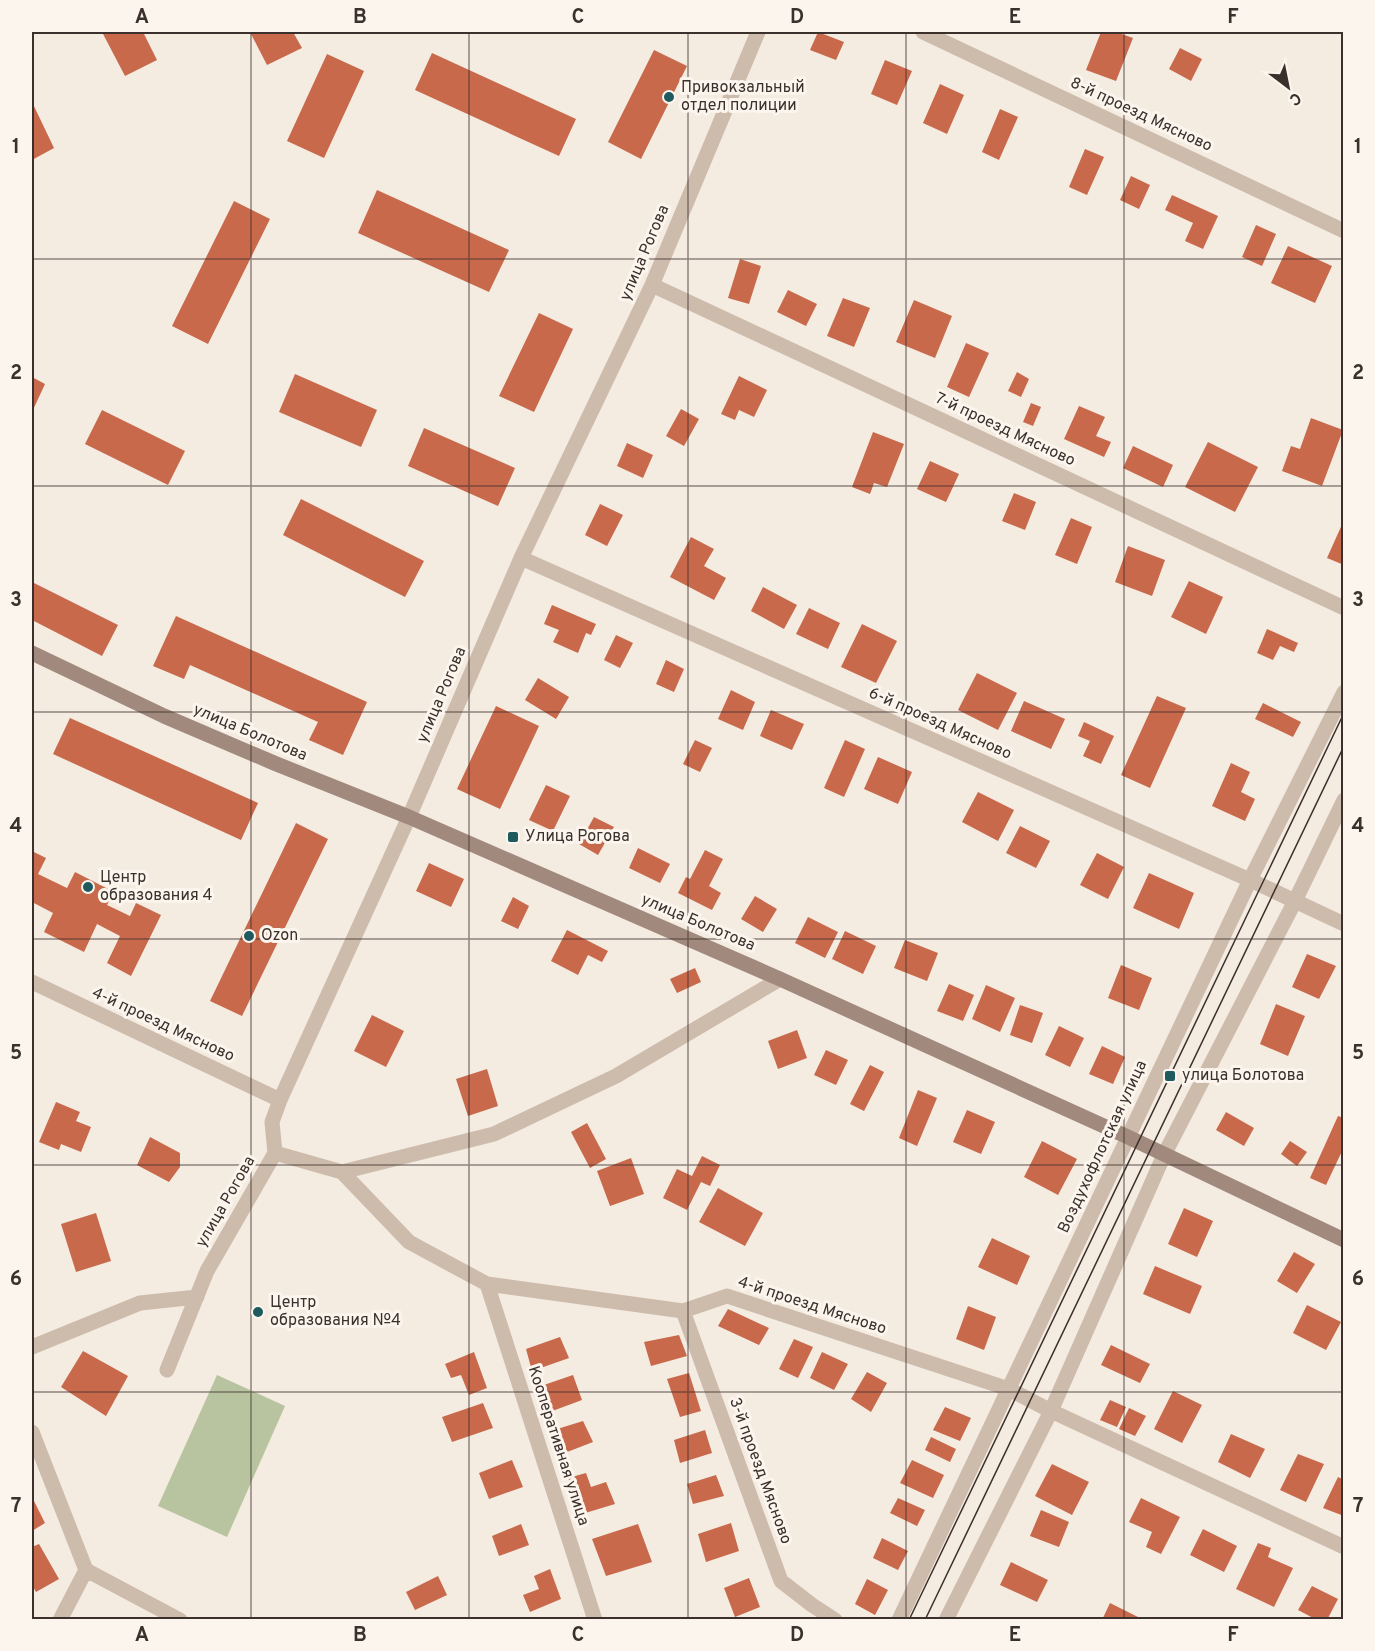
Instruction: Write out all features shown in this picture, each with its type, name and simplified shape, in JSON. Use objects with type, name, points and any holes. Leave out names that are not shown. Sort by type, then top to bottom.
[{"type":"street","name":"улица Рогова","points":[[167,1370],[207,1271],[275,1153],[272,1122],[280,1100],[409,818],[521,558],[652,285],[758,32]]},
{"type":"street","name":"8-й проезд Мясново","points":[[923,32],[1344,231]]},
{"type":"street","name":"7-й проезд Мясново","points":[[652,285],[1344,608]]},
{"type":"street","name":"6-й проезд Мясново","points":[[521,558],[1250,880],[1344,924]]},
{"type":"street","name":"улица Болотова","points":[[32,653],[164,716],[274,764],[409,818],[780,979],[1128,1137],[1344,1240]]},
{"type":"street","name":"Воздухофлотская улица","points":[[899,1620],[1250,880],[1344,692]]},
{"type":"street","points":[[946,1620],[1051,1411],[1164,1155],[1295,901],[1344,800]]},
{"type":"street","points":[[275,1153],[342,1172],[494,1134],[616,1076],[780,979]]},
{"type":"street","name":"4-й проезд Мясново","points":[[32,982],[280,1100]]},
{"type":"street","name":"4-й проезд Мясново","points":[[342,1172],[409,1242],[487,1284],[683,1311],[728,1296],[1009,1389],[1051,1411],[1344,1547]]},
{"type":"street","name":"Кооперативная улица","points":[[487,1284],[595,1620]]},
{"type":"street","points":[[32,1347],[140,1303],[197,1297]]},
{"type":"street","name":"3-й проезд Мясново","points":[[683,1311],[781,1581],[835,1620]]},
{"type":"street","points":[[32,1432],[86,1570],[180,1620]]},
{"type":"street","points":[[60,1620],[86,1570]]},
{"type":"green space","points":[[217,1375],[285,1406],[227,1537],[158,1506]]},
{"type":"building","points":[[102,32],[143,32],[157,60],[125,76]]},
{"type":"building","points":[[250,32],[293,32],[302,48],[267,65]]},
{"type":"building","points":[[818,32],[844,42],[836,60],[810,50]]},
{"type":"building","points":[[1101,32],[1116,32],[1133,38],[1116,81],[1086,70]]},
{"type":"building","points":[[1180,48],[1202,59],[1191,81],[1169,69]]},
{"type":"building","points":[[654,50],[687,66],[641,159],[608,142]]},
{"type":"building","points":[[432,53],[576,119],[559,156],[415,90]]},
{"type":"building","points":[[327,54],[364,71],[324,158],[287,141]]},
{"type":"building","points":[[885,60],[912,71],[897,105],[871,94]]},
{"type":"building","points":[[940,84],[964,95],[947,134],[923,123]]},
{"type":"building","points":[[32,102],[54,148],[32,160]]},
{"type":"building","points":[[1000,109],[1018,117],[999,160],[982,152]]},
{"type":"building","points":[[1085,149],[1104,157],[1087,195],[1069,187]]},
{"type":"building","points":[[1131,176],[1150,185],[1139,209],[1120,200]]},
{"type":"building","points":[[377,190],[509,250],[489,292],[358,233]]},
{"type":"building","points":[[1172,195],[1218,216],[1203,249],[1185,241],[1193,223],[1165,210]]},
{"type":"building","points":[[234,201],[270,219],[208,344],[172,326]]},
{"type":"building","points":[[1256,225],[1276,234],[1262,266],[1242,257]]},
{"type":"building","points":[[1288,246],[1332,266],[1315,303],[1271,283]]},
{"type":"building","points":[[740,259],[761,266],[749,304],[728,298]]},
{"type":"building","points":[[788,290],[817,304],[806,326],[777,312]]},
{"type":"building","points":[[843,298],[870,308],[854,347],[827,336]]},
{"type":"building","points":[[914,300],[952,316],[935,358],[896,342]]},
{"type":"building","points":[[539,313],[573,329],[534,412],[499,396]]},
{"type":"building","points":[[966,343],[989,353],[969,397],[947,387]]},
{"type":"building","points":[[1017,372],[1029,379],[1021,397],[1008,391]]},
{"type":"building","points":[[295,374],[377,410],[361,447],[279,412]]},
{"type":"building","points":[[739,376],[767,390],[754,417],[739,410],[735,420],[721,414]]},
{"type":"building","points":[[32,377],[45,384],[32,412]]},
{"type":"building","points":[[1031,403],[1041,407],[1033,426],[1023,422]]},
{"type":"building","points":[[1079,406],[1105,417],[1096,436],[1111,442],[1104,457],[1064,439]]},
{"type":"building","points":[[681,409],[699,419],[684,446],[666,436]]},
{"type":"building","points":[[102,410],[185,451],[168,485],[85,444]]},
{"type":"building","points":[[1311,418],[1343,430],[1322,486],[1282,471],[1291,446],[1300,449]]},
{"type":"building","points":[[424,428],[515,468],[498,506],[408,466]]},
{"type":"building","points":[[873,432],[904,444],[887,487],[874,483],[870,494],[852,487]]},
{"type":"building","points":[[1208,442],[1258,467],[1235,512],[1185,487]]},
{"type":"building","points":[[627,443],[653,455],[643,478],[617,466]]},
{"type":"building","points":[[1133,446],[1173,465],[1163,487],[1123,468]]},
{"type":"building","points":[[930,461],[959,474],[946,502],[917,489]]},
{"type":"building","points":[[1014,493],[1036,502],[1025,530],[1002,521]]},
{"type":"building","points":[[301,499],[424,561],[405,597],[283,535]]},
{"type":"building","points":[[600,504],[623,515],[607,546],[585,535]]},
{"type":"building","points":[[1071,518],[1092,527],[1077,564],[1055,555]]},
{"type":"building","points":[[1344,520],[1344,565],[1327,558]]},
{"type":"building","points":[[691,537],[714,549],[704,566],[726,578],[714,600],[670,577]]},
{"type":"building","points":[[1128,546],[1165,560],[1152,596],[1115,582]]},
{"type":"building","points":[[1189,581],[1223,597],[1206,634],[1171,617]]},
{"type":"building","points":[[32,582],[118,625],[102,656],[32,620]]},
{"type":"building","points":[[763,587],[797,605],[784,629],[751,611]]},
{"type":"building","points":[[552,605],[596,624],[591,635],[586,633],[578,653],[553,642],[559,630],[544,624]]},
{"type":"building","points":[[809,608],[840,623],[828,649],[796,634]]},
{"type":"building","points":[[176,616],[367,702],[343,755],[309,740],[318,722],[190,665],[184,679],[153,666]]},
{"type":"building","points":[[862,624],[897,641],[876,683],[841,667]]},
{"type":"building","points":[[1267,629],[1298,643],[1294,652],[1280,646],[1273,660],[1257,653]]},
{"type":"building","points":[[616,635],[633,643],[620,668],[604,660]]},
{"type":"building","points":[[666,660],[684,669],[674,692],[656,684]]},
{"type":"building","points":[[977,673],[1017,693],[998,730],[958,710]]},
{"type":"building","points":[[538,678],[569,697],[556,719],[525,700]]},
{"type":"building","points":[[731,690],[755,702],[743,730],[718,719]]},
{"type":"building","points":[[1157,696],[1186,708],[1150,788],[1121,775]]},
{"type":"building","points":[[1024,701],[1065,719],[1051,749],[1011,731]]},
{"type":"building","points":[[1263,703],[1301,722],[1293,737],[1255,719]]},
{"type":"building","points":[[496,706],[539,726],[500,809],[457,789]]},
{"type":"building","points":[[771,710],[804,724],[792,750],[760,736]]},
{"type":"building","points":[[70,718],[258,803],[241,840],[53,754]]},
{"type":"building","points":[[1084,722],[1114,736],[1101,764],[1083,756],[1090,741],[1078,736]]},
{"type":"building","points":[[695,740],[712,748],[700,772],[683,764]]},
{"type":"building","points":[[845,740],[865,749],[844,797],[824,788]]},
{"type":"building","points":[[878,757],[912,772],[898,804],[864,789]]},
{"type":"building","points":[[1231,763],[1250,772],[1241,792],[1255,799],[1245,821],[1212,806]]},
{"type":"building","points":[[546,785],[570,796],[553,831],[529,820]]},
{"type":"building","points":[[978,792],[1014,810],[998,841],[962,822]]},
{"type":"building","points":[[594,817],[614,827],[598,855],[579,844]]},
{"type":"building","points":[[296,823],[328,839],[242,1016],[210,1001]]},
{"type":"building","points":[[1020,826],[1050,841],[1036,868],[1006,853]]},
{"type":"building","points":[[638,848],[670,864],[660,883],[629,868]]},
{"type":"building","points":[[705,850],[723,859],[709,886],[721,893],[712,910],[678,893],[686,877],[690,879]]},
{"type":"building","points":[[32,851],[46,858],[38,874],[67,888],[75,872],[114,892],[107,905],[130,916],[136,903],[161,915],[131,976],[107,963],[120,936],[97,924],[84,952],[44,932],[53,913],[32,902]]},
{"type":"building","points":[[1097,853],[1124,867],[1108,899],[1080,885]]},
{"type":"building","points":[[429,863],[464,879],[451,907],[416,891]]},
{"type":"building","points":[[1149,873],[1194,893],[1179,929],[1133,908]]},
{"type":"building","points":[[755,896],[777,909],[763,932],[741,919]]},
{"type":"building","points":[[513,897],[529,906],[518,929],[501,921]]},
{"type":"building","points":[[808,917],[838,932],[825,958],[795,943]]},
{"type":"building","points":[[567,930],[608,951],[602,962],[588,955],[578,975],[551,961]]},
{"type":"building","points":[[845,931],[876,946],[863,974],[832,959]]},
{"type":"building","points":[[905,940],[938,953],[927,981],[894,968]]},
{"type":"building","points":[[1307,954],[1336,966],[1319,999],[1292,987]]},
{"type":"building","points":[[1121,965],[1152,978],[1139,1010],[1108,998]]},
{"type":"building","points":[[695,968],[701,982],[677,993],[670,979]]},
{"type":"building","points":[[949,984],[974,995],[963,1021],[937,1011]]},
{"type":"building","points":[[986,985],[1015,998],[1000,1032],[972,1019]]},
{"type":"building","points":[[1276,1004],[1305,1016],[1288,1056],[1260,1044]]},
{"type":"building","points":[[1020,1005],[1043,1013],[1032,1043],[1010,1035]]},
{"type":"building","points":[[372,1015],[404,1031],[386,1067],[354,1051]]},
{"type":"building","points":[[1059,1026],[1084,1038],[1070,1067],[1045,1055]]},
{"type":"building","points":[[797,1030],[807,1058],[778,1069],[768,1041]]},
{"type":"building","points":[[1102,1046],[1125,1057],[1113,1084],[1089,1074]]},
{"type":"building","points":[[826,1050],[848,1060],[836,1085],[814,1075]]},
{"type":"building","points":[[870,1065],[884,1072],[864,1111],[850,1104]]},
{"type":"building","points":[[487,1069],[498,1106],[468,1116],[456,1079]]},
{"type":"building","points":[[918,1090],[937,1098],[917,1146],[899,1138]]},
{"type":"building","points":[[56,1102],[80,1112],[76,1121],[91,1127],[81,1152],[61,1144],[59,1150],[39,1142]]},
{"type":"building","points":[[967,1110],[995,1122],[981,1154],[953,1142]]},
{"type":"building","points":[[1226,1112],[1254,1128],[1244,1146],[1216,1130]]},
{"type":"building","points":[[1338,1116],[1344,1118],[1344,1147],[1326,1185],[1310,1178]]},
{"type":"building","points":[[587,1123],[606,1159],[590,1168],[571,1132]]},
{"type":"building","points":[[150,1137],[180,1153],[180,1167],[169,1182],[137,1165]]},
{"type":"building","points":[[1042,1141],[1077,1159],[1058,1195],[1024,1177]]},
{"type":"building","points":[[1290,1141],[1307,1152],[1297,1166],[1281,1154]]},
{"type":"building","points":[[702,1156],[720,1165],[710,1186],[701,1182],[687,1210],[663,1198],[677,1169],[692,1176]]},
{"type":"building","points":[[631,1158],[644,1194],[610,1206],[597,1171]]},
{"type":"building","points":[[718,1188],[763,1213],[745,1246],[699,1222]]},
{"type":"building","points":[[1184,1208],[1213,1221],[1197,1257],[1168,1244]]},
{"type":"building","points":[[96,1213],[111,1261],[76,1272],[61,1224]]},
{"type":"building","points":[[992,1238],[1030,1256],[1017,1285],[978,1267]]},
{"type":"building","points":[[1294,1252],[1315,1264],[1297,1293],[1277,1281]]},
{"type":"building","points":[[1155,1266],[1202,1286],[1190,1314],[1143,1294]]},
{"type":"building","points":[[1307,1305],[1341,1322],[1326,1350],[1293,1333]]},
{"type":"building","points":[[968,1306],[996,1317],[984,1350],[956,1339]]},
{"type":"building","points":[[728,1309],[769,1328],[759,1345],[718,1326]]},
{"type":"building","points":[[679,1335],[687,1356],[651,1366],[644,1342]]},
{"type":"building","points":[[560,1337],[569,1358],[532,1371],[526,1349]]},
{"type":"building","points":[[794,1339],[813,1347],[798,1378],[779,1369]]},
{"type":"building","points":[[1111,1345],[1150,1364],[1140,1383],[1101,1365]]},
{"type":"building","points":[[83,1351],[128,1376],[106,1416],[61,1387]]},
{"type":"building","points":[[474,1352],[487,1388],[469,1395],[461,1375],[451,1378],[445,1364]]},
{"type":"building","points":[[822,1352],[848,1364],[834,1390],[810,1378]]},
{"type":"building","points":[[867,1372],[887,1383],[871,1412],[851,1399]]},
{"type":"building","points":[[689,1373],[701,1411],[680,1417],[667,1379]]},
{"type":"building","points":[[573,1375],[582,1400],[547,1413],[538,1387]]},
{"type":"building","points":[[1173,1391],[1202,1405],[1182,1443],[1154,1429]]},
{"type":"building","points":[[1110,1400],[1126,1407],[1117,1427],[1100,1420]]},
{"type":"building","points":[[483,1403],[493,1428],[452,1442],[442,1417]]},
{"type":"building","points":[[945,1407],[971,1418],[960,1441],[933,1430]]},
{"type":"building","points":[[1129,1408],[1146,1416],[1135,1436],[1119,1429]]},
{"type":"building","points":[[583,1421],[593,1442],[562,1454],[554,1430]]},
{"type":"building","points":[[705,1430],[712,1453],[680,1463],[674,1440]]},
{"type":"building","points":[[1231,1434],[1265,1449],[1250,1478],[1218,1462]]},
{"type":"building","points":[[931,1437],[956,1449],[950,1462],[925,1450]]},
{"type":"building","points":[[1298,1454],[1324,1464],[1306,1502],[1280,1490]]},
{"type":"building","points":[[512,1460],[523,1487],[489,1499],[479,1473]]},
{"type":"building","points":[[912,1460],[944,1475],[933,1498],[900,1483]]},
{"type":"building","points":[[1052,1464],[1089,1482],[1072,1515],[1035,1496]]},
{"type":"building","points":[[586,1473],[591,1487],[606,1482],[615,1504],[582,1514],[568,1478]]},
{"type":"building","points":[[716,1475],[724,1496],[693,1504],[687,1484]]},
{"type":"building","points":[[1338,1477],[1344,1480],[1344,1516],[1323,1508]]},
{"type":"building","points":[[32,1497],[45,1523],[32,1531]]},
{"type":"building","points":[[898,1498],[925,1510],[917,1526],[890,1513]]},
{"type":"building","points":[[1141,1498],[1180,1517],[1161,1554],[1146,1547],[1152,1532],[1129,1522]]},
{"type":"building","points":[[1041,1510],[1069,1522],[1059,1547],[1030,1536]]},
{"type":"building","points":[[731,1523],[739,1551],[706,1562],[698,1534]]},
{"type":"building","points":[[521,1524],[529,1545],[499,1556],[492,1536]]},
{"type":"building","points":[[638,1524],[652,1562],[606,1576],[592,1539]]},
{"type":"building","points":[[1203,1529],[1237,1546],[1224,1572],[1190,1555]]},
{"type":"building","points":[[882,1538],[908,1551],[898,1570],[873,1558]]},
{"type":"building","points":[[1258,1543],[1271,1548],[1268,1557],[1293,1568],[1274,1607],[1236,1589]]},
{"type":"building","points":[[39,1544],[59,1579],[36,1592],[32,1585],[32,1547]]},
{"type":"building","points":[[1011,1562],[1048,1580],[1037,1602],[1000,1585]]},
{"type":"building","points":[[550,1569],[561,1599],[530,1612],[523,1595],[539,1589],[534,1576]]},
{"type":"building","points":[[438,1576],[447,1595],[415,1610],[406,1592]]},
{"type":"building","points":[[749,1578],[760,1607],[735,1617],[724,1588]]},
{"type":"building","points":[[867,1579],[888,1590],[875,1615],[855,1604]]},
{"type":"building","points":[[1312,1586],[1338,1599],[1327,1620],[1317,1620],[1298,1610]]},
{"type":"building","points":[[1110,1603],[1144,1620],[1102,1620]]},
{"type":"tram line","points":[[909,1620],[1344,713]]},
{"type":"tram line","points":[[925,1620],[1344,746]]},
{"type":"place","name":"Привокзальный отдел полиции","points":[[669,97]]},
{"type":"place","name":"Улица Рогова","points":[[513,837]]},
{"type":"place","name":"Центр образования 4","points":[[88,887]]},
{"type":"place","name":"Ozon","points":[[249,936]]},
{"type":"place","name":"улица Болотова","points":[[1170,1076]]},
{"type":"place","name":"Центр образования №4","points":[[258,1312]]}]
